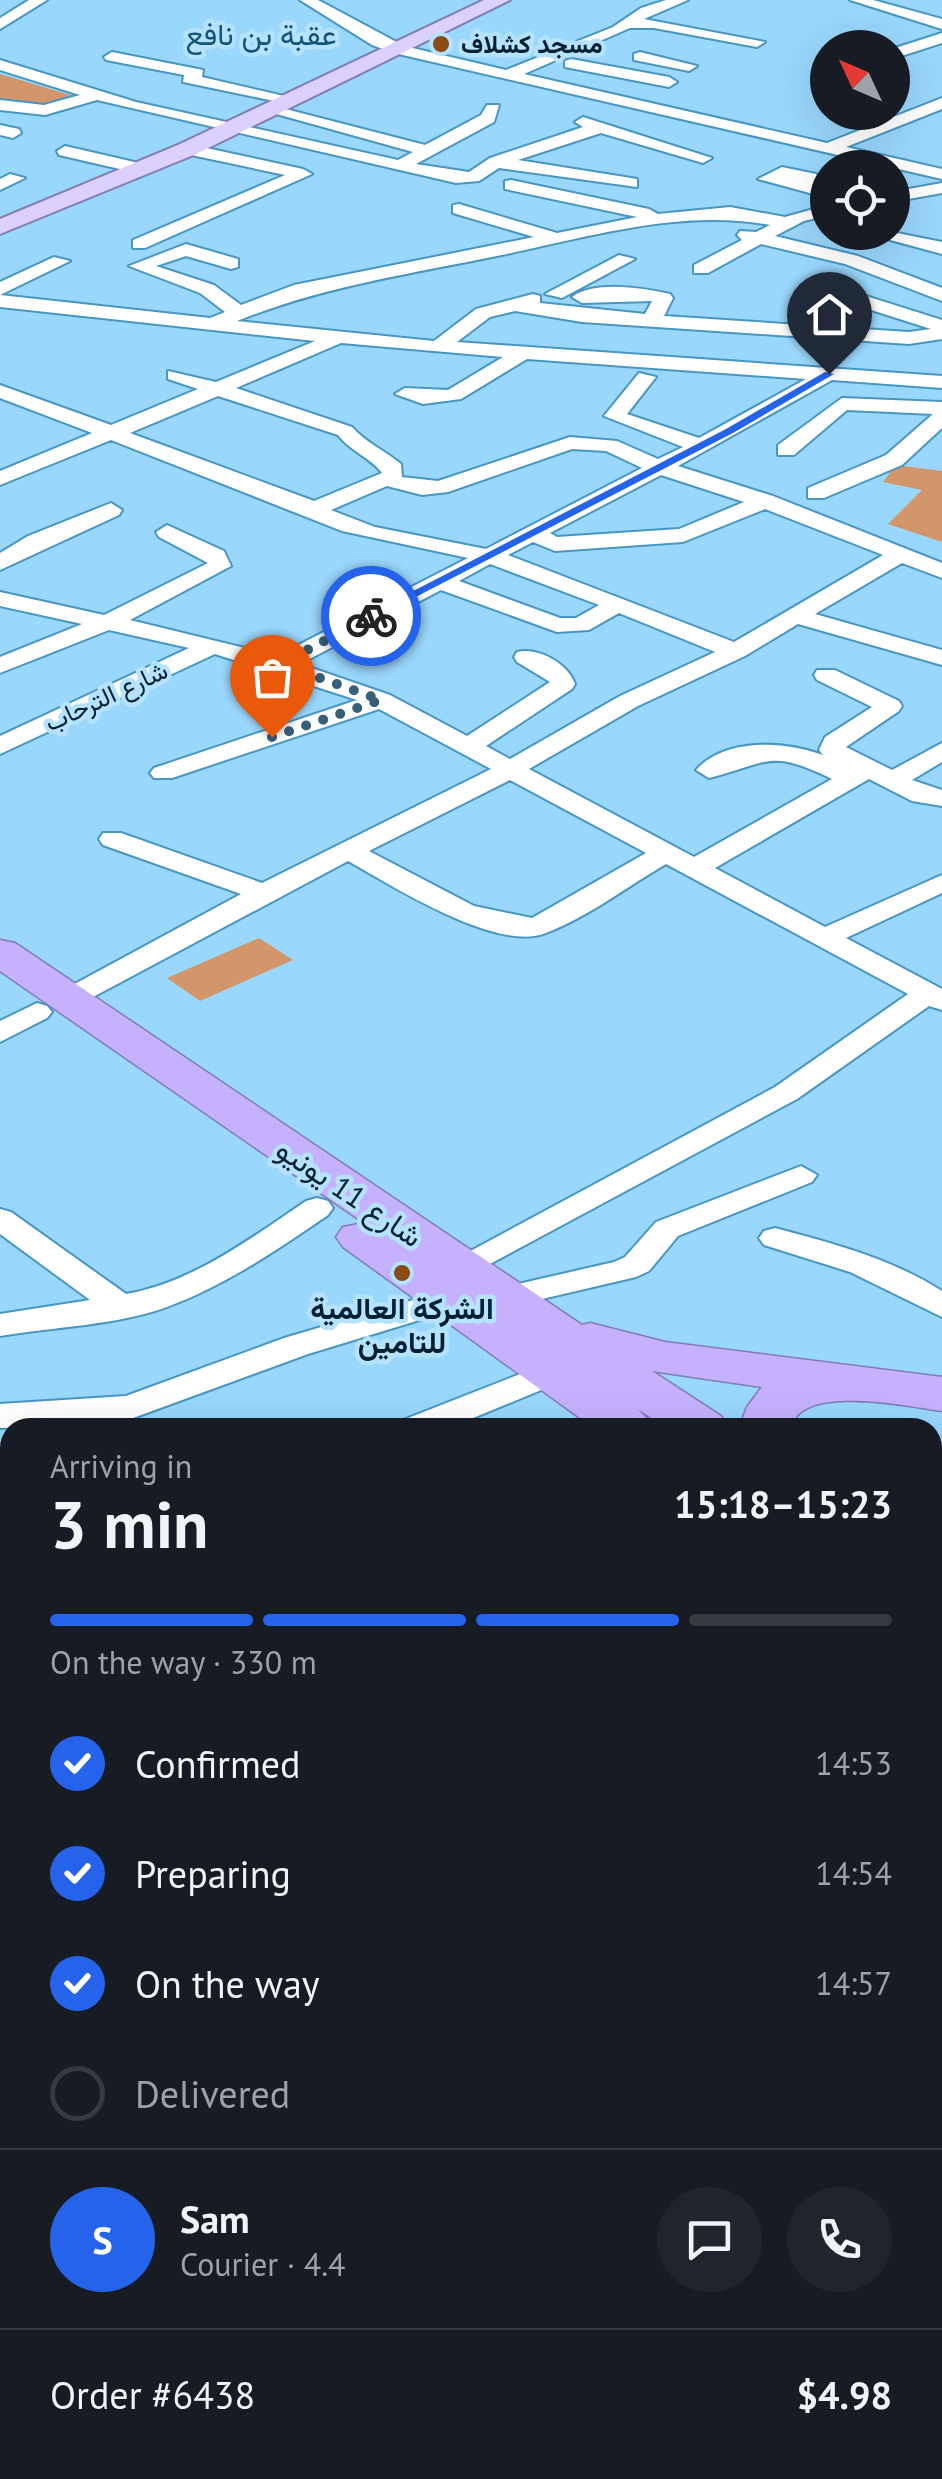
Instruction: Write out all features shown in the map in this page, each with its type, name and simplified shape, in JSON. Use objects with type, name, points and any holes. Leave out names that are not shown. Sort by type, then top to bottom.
[{"type":"highway","name":"شارع 11 يونيو","points":[[0,952],[26,1008],[317,1208],[454,1285],[504,1297],[549,1349],[620,1418]]},
{"type":"highway","name":"شارع 11 يونيو","points":[[26,1008],[549,1349],[683,1418]]},
{"type":"highway","points":[[549,1349],[665,1358],[942,1394]]},
{"type":"highway","points":[[549,1349],[585,1418]]},
{"type":"highway","points":[[766,1418],[767,1411],[785,1393],[814,1387],[942,1409]]},
{"type":"main road","points":[[5,222],[188,149],[493,2]]},
{"type":"street","points":[[0,24],[40,0]]},
{"type":"street","points":[[307,0],[377,42],[398,50],[942,174]]},
{"type":"street","points":[[512,73],[627,24],[646,10],[681,0]]},
{"type":"street","points":[[856,0],[942,24]]},
{"type":"street","points":[[916,17],[942,9]]},
{"type":"street","points":[[627,24],[654,23],[756,42]]},
{"type":"street","points":[[910,48],[942,38]]},
{"type":"street","points":[[151,44],[96,63],[170,81]]},
{"type":"street","points":[[576,44],[689,66]]},
{"type":"street","points":[[112,58],[197,74],[188,78],[292,100]]},
{"type":"street","points":[[542,59],[669,82]]},
{"type":"street","points":[[0,66],[94,96],[464,178],[496,162],[601,127]]},
{"type":"street","points":[[44,80],[79,68]]},
{"type":"street","points":[[0,105],[38,111],[94,96]]},
{"type":"street","points":[[910,116],[942,103]]},
{"type":"street","points":[[213,106],[264,112],[429,151],[631,184]]},
{"type":"street","points":[[404,163],[494,114],[493,108]]},
{"type":"street","points":[[565,116],[703,158]]},
{"type":"street","points":[[828,148],[873,130]]},
{"type":"street","points":[[619,166],[670,148]]},
{"type":"street","points":[[138,244],[304,174],[188,149]]},
{"type":"street","points":[[65,151],[137,168]]},
{"type":"street","points":[[800,185],[810,188]]},
{"type":"street","points":[[511,186],[851,260],[942,294]]},
{"type":"street","points":[[910,194],[942,188]]},
{"type":"street","points":[[635,211],[685,196]]},
{"type":"street","points":[[910,201],[942,209]]},
{"type":"street","points":[[459,209],[560,239]]},
{"type":"street","points":[[212,324],[294,291],[671,219],[730,212],[810,222]]},
{"type":"street","points":[[702,268],[793,220],[810,215]]},
{"type":"street","points":[[910,241],[942,248]]},
{"type":"street","points":[[231,263],[186,250],[138,266],[208,289],[237,312]]},
{"type":"street","points":[[537,300],[626,259]]},
{"type":"street","points":[[0,289],[61,261]]},
{"type":"street","points":[[582,280],[624,295]]},
{"type":"street","points":[[81,309],[134,289]]},
{"type":"street","points":[[828,290],[942,330]]},
{"type":"street","points":[[438,347],[483,313],[537,300],[624,295],[663,298],[652,318]]},
{"type":"street","points":[[0,301],[438,347],[942,382]]},
{"type":"street","points":[[516,304],[582,316],[909,338],[942,330]]},
{"type":"street","points":[[704,366],[721,324]]},
{"type":"street","points":[[0,479],[338,338]]},
{"type":"street","points":[[889,378],[909,338]]},
{"type":"street","points":[[405,394],[431,400],[456,398],[522,354]]},
{"type":"street","points":[[281,664],[491,557],[529,532],[702,446],[829,374]]},
{"type":"street","points":[[175,375],[350,434],[356,446],[374,453],[393,469],[392,476],[314,509]]},
{"type":"street","points":[[646,378],[614,416],[702,446]]},
{"type":"street","points":[[0,391],[314,509],[326,519],[366,532],[414,537],[491,557],[736,651]]},
{"type":"street","points":[[786,450],[842,404],[942,407]]},
{"type":"street","points":[[816,492],[894,460],[942,407]]},
{"type":"street","points":[[386,479],[422,488],[440,487],[578,441],[610,445],[658,467],[764,500],[942,571]]},
{"type":"street","points":[[529,532],[555,544],[578,538],[682,535],[764,500]]},
{"type":"street","points":[[0,563],[36,541],[111,510]]},
{"type":"street","points":[[0,666],[106,623],[220,566],[216,556],[167,532]]},
{"type":"street","points":[[26,1008],[351,852],[507,771],[629,701],[798,618],[898,556]]},
{"type":"street","points":[[438,581],[556,625],[581,624],[615,606]]},
{"type":"street","points":[[0,598],[281,664],[381,700],[507,771],[935,997],[786,1094],[454,1285],[336,1333],[122,1409],[0,1416]]},
{"type":"street","points":[[798,618],[942,658]]},
{"type":"street","name":"شارع الترحاب","points":[[0,746],[212,646]]},
{"type":"street","points":[[466,749],[563,684],[558,673],[526,657]]},
{"type":"street","points":[[826,675],[890,706],[831,746],[870,776]]},
{"type":"street","points":[[162,773],[381,700]]},
{"type":"street","points":[[709,770],[757,750],[786,750],[921,796],[942,798]]},
{"type":"street","points":[[692,870],[870,776],[942,750]]},
{"type":"street","points":[[112,839],[264,894]]},
{"type":"street","points":[[351,852],[476,916],[517,928],[537,927],[664,854]]},
{"type":"street","points":[[824,938],[942,884]]},
{"type":"street","points":[[504,1297],[624,1270],[637,1264],[667,1229],[801,1175]]},
{"type":"street","points":[[0,1325],[123,1308],[193,1284],[234,1264],[317,1208]]},
{"type":"street","points":[[0,1219],[123,1308]]},
{"type":"street","points":[[775,1238],[855,1262],[916,1288],[942,1306]]},
{"type":"street","points":[[432,1418],[549,1349]]},
{"type":"shaded area","points":[[0,74],[77,97],[31,110],[0,103]]},
{"type":"shaded area","points":[[896,465],[942,471],[942,542],[888,524],[922,490],[883,482]]},
{"type":"shaded area","points":[[259,938],[293,960],[200,1001],[167,978]]},
{"type":"way so far","points":[[272,737],[381,700],[281,664],[371,616]]},
{"type":"place","name":"مسجد كشلاف","points":[[441,44]]},
{"type":"place","name":"الشركة العالمية للتامين","points":[[402,1273]]},
{"type":"district","name":"عقبة بن نافع","points":[[261,33]]},
{"type":"route","points":[[371,616],[730,431],[829,374]]}]
